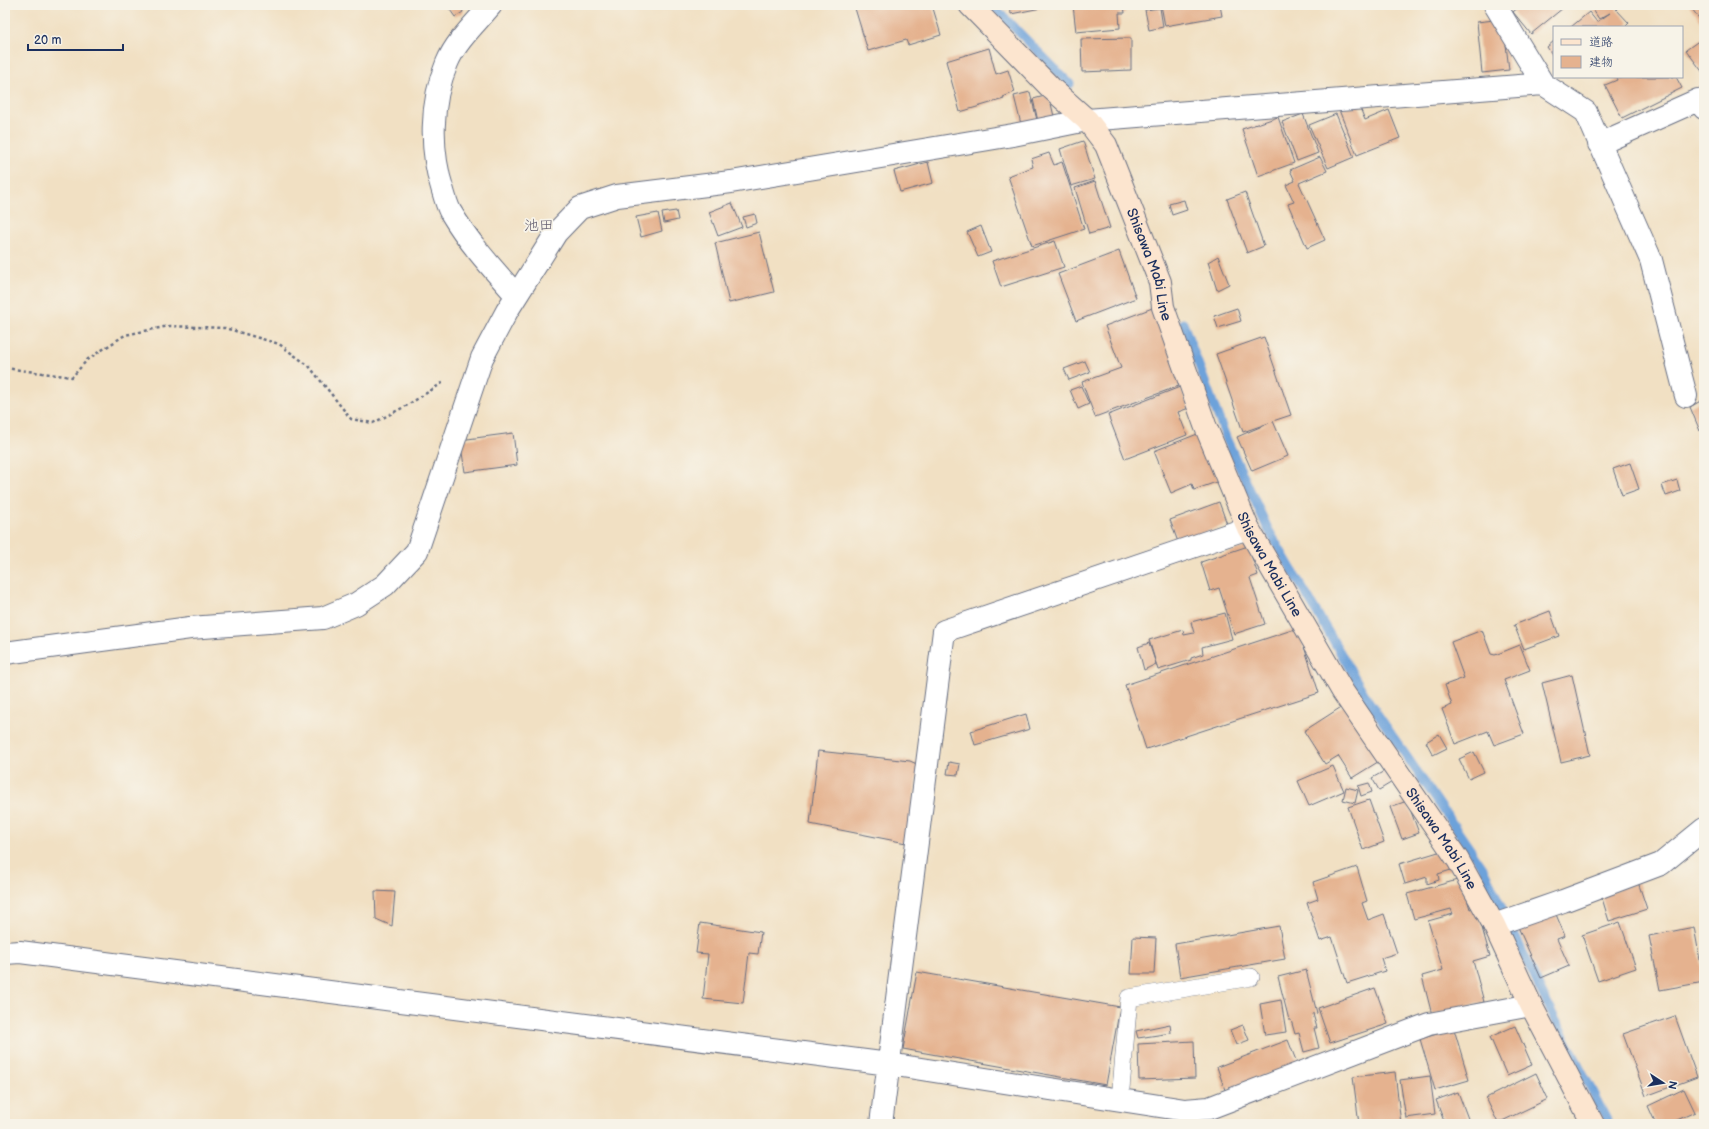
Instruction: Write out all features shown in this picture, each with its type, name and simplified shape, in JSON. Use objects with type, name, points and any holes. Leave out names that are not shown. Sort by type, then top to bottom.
[{"type":"main road","name":"Shisawa Mabi Line","points":[[970,5],[1051,88],[1087,120],[1106,145],[1160,282],[1163,307],[1205,425],[1248,528],[1343,692],[1458,860],[1503,921],[1531,1005],[1593,1124]]},
{"type":"street","points":[[491,5],[461,39],[447,62],[438,94],[433,130],[438,174],[449,210],[476,252],[516,295]]},
{"type":"street","points":[[1495,5],[1543,84],[1586,112],[1651,260],[1686,396]]},
{"type":"street","points":[[5,653],[190,628],[323,618],[356,604],[385,584],[417,551],[482,358],[516,295],[556,232],[580,208],[617,196],[731,182],[1013,135],[1087,120],[1543,84]]},
{"type":"street","points":[[1599,144],[1698,100],[1704,108]]},
{"type":"street","points":[[881,1124],[944,631],[1248,528]]},
{"type":"street","points":[[1503,921],[1563,902],[1662,864],[1704,829]]},
{"type":"street","points":[[5,953],[20,952],[560,1023],[889,1064],[1120,1100],[1187,1117],[1429,1024],[1531,1005]]},
{"type":"lane","points":[[1120,1100],[1129,998],[1251,977]]},
{"type":"path","points":[[5,368],[72,377],[88,359],[125,335],[169,326],[225,328],[279,344],[309,366],[351,419],[373,423],[406,406],[482,358]]},
{"type":"building","points":[[452,5],[460,5],[463,12],[455,17],[448,7]]},
{"type":"building","points":[[854,5],[932,5],[941,35],[908,45],[906,40],[868,51]]},
{"type":"building","points":[[1010,5],[1041,5],[1041,8],[1011,14]]},
{"type":"building","points":[[1073,5],[1124,5],[1125,13],[1119,13],[1120,28],[1076,32]]},
{"type":"building","points":[[1161,5],[1220,5],[1222,16],[1165,26]]},
{"type":"building","points":[[1521,5],[1561,5],[1563,8],[1531,34],[1513,12]]},
{"type":"building","points":[[1590,5],[1621,5],[1616,9],[1629,23],[1626,26],[1572,26],[1589,12],[1597,22],[1610,13],[1599,19]]},
{"type":"building","points":[[1689,5],[1704,5],[1704,25]]},
{"type":"building","points":[[1160,8],[1163,27],[1149,30],[1145,10]]},
{"type":"building","points":[[1503,19],[1509,70],[1482,73],[1477,22]]},
{"type":"building","points":[[1704,37],[1704,74],[1686,50]]},
{"type":"building","points":[[1131,38],[1131,70],[1082,72],[1081,39]]},
{"type":"building","points":[[1553,42],[1553,56],[1547,47]]},
{"type":"building","points":[[989,48],[996,74],[1008,70],[1015,92],[1003,97],[1004,99],[960,112],[946,61]]},
{"type":"building","points":[[1616,78],[1677,78],[1682,88],[1622,118],[1605,85],[1617,80]]},
{"type":"building","points":[[1030,92],[1038,124],[1022,128],[1014,96]]},
{"type":"building","points":[[1049,95],[1055,121],[1039,126],[1033,99]]},
{"type":"building","points":[[1358,103],[1365,120],[1389,110],[1400,138],[1357,155],[1339,110]]},
{"type":"building","points":[[1303,114],[1318,153],[1297,161],[1282,122]]},
{"type":"building","points":[[1336,114],[1354,157],[1328,168],[1309,125]]},
{"type":"building","points":[[1278,117],[1294,163],[1258,176],[1242,129]]},
{"type":"building","points":[[1083,141],[1095,179],[1071,186],[1060,149]]},
{"type":"building","points":[[1049,153],[1054,165],[1062,162],[1084,229],[1032,246],[1008,176],[1033,167],[1031,159]]},
{"type":"building","points":[[1320,157],[1327,171],[1299,183],[1325,240],[1307,248],[1288,204],[1294,202],[1286,185],[1295,181],[1290,170]]},
{"type":"building","points":[[928,162],[933,183],[900,192],[894,171]]},
{"type":"building","points":[[1095,181],[1110,228],[1089,234],[1075,188]]},
{"type":"building","points":[[1245,192],[1264,246],[1247,253],[1227,199]]},
{"type":"building","points":[[1184,200],[1187,210],[1172,215],[1169,204]]},
{"type":"building","points":[[732,203],[742,227],[718,236],[709,212]]},
{"type":"building","points":[[676,211],[678,220],[664,223],[662,213]]},
{"type":"building","points":[[658,213],[662,231],[641,237],[636,217]]},
{"type":"building","points":[[755,214],[757,223],[746,227],[743,217]]},
{"type":"building","points":[[981,226],[991,252],[978,257],[967,232]]},
{"type":"building","points":[[759,232],[774,292],[729,303],[715,243]]},
{"type":"building","points":[[1055,241],[1064,267],[1001,287],[992,261]]},
{"type":"building","points":[[1119,251],[1136,298],[1076,321],[1058,274]]},
{"type":"building","points":[[1218,256],[1229,284],[1217,290],[1208,262]]},
{"type":"building","points":[[1155,307],[1184,384],[1095,417],[1082,382],[1121,368],[1105,326]]},
{"type":"building","points":[[1237,308],[1241,321],[1218,328],[1214,316]]},
{"type":"building","points":[[1264,337],[1291,415],[1273,421],[1288,456],[1252,471],[1237,437],[1269,423],[1243,432],[1216,354]]},
{"type":"building","points":[[1085,361],[1090,372],[1069,380],[1064,369]]},
{"type":"building","points":[[1081,386],[1089,404],[1078,409],[1070,390]]},
{"type":"building","points":[[1180,387],[1189,408],[1178,412],[1187,435],[1125,459],[1108,415]]},
{"type":"building","points":[[1704,399],[1704,428],[1700,431],[1690,407]]},
{"type":"building","points":[[513,433],[517,465],[465,472],[460,440]]},
{"type":"building","points":[[1200,433],[1219,481],[1194,490],[1192,484],[1171,493],[1154,451]]},
{"type":"building","points":[[1630,463],[1639,489],[1622,495],[1613,469]]},
{"type":"building","points":[[1677,480],[1680,491],[1666,496],[1662,485]]},
{"type":"building","points":[[1219,502],[1227,524],[1178,542],[1170,520]]},
{"type":"building","points":[[1248,546],[1258,575],[1250,578],[1265,624],[1234,634],[1219,588],[1210,591],[1201,562]]},
{"type":"building","points":[[1550,611],[1559,636],[1524,649],[1514,625]]},
{"type":"building","points":[[1225,613],[1232,639],[1202,647],[1203,654],[1191,658],[1191,660],[1158,670],[1149,640],[1183,630],[1184,635],[1194,633],[1191,622]]},
{"type":"building","points":[[1298,628],[1319,693],[1146,749],[1125,685]]},
{"type":"building","points":[[1482,630],[1491,654],[1495,655],[1520,645],[1530,670],[1504,680],[1524,734],[1494,745],[1488,731],[1455,744],[1442,709],[1452,705],[1445,685],[1464,678],[1451,642]]},
{"type":"building","points":[[1149,643],[1156,664],[1144,670],[1138,647]]},
{"type":"building","points":[[1572,675],[1590,755],[1561,762],[1542,683]]},
{"type":"building","points":[[1346,704],[1381,760],[1352,778],[1338,756],[1325,764],[1304,731]]},
{"type":"building","points":[[1026,714],[1030,729],[975,745],[971,731]]},
{"type":"building","points":[[1439,734],[1447,748],[1433,755],[1426,742]]},
{"type":"building","points":[[818,751],[910,761],[919,765],[906,843],[810,824]]},
{"type":"building","points":[[1474,752],[1484,772],[1469,779],[1459,759]]},
{"type":"building","points":[[949,762],[960,764],[958,775],[947,774]]},
{"type":"building","points":[[1333,766],[1344,791],[1309,806],[1298,781]]},
{"type":"building","points":[[1388,769],[1394,781],[1379,790],[1372,778]]},
{"type":"building","points":[[1369,783],[1372,792],[1361,796],[1358,786]]},
{"type":"building","points":[[1346,787],[1358,790],[1355,803],[1343,800]]},
{"type":"building","points":[[1369,800],[1384,842],[1363,850],[1348,807]]},
{"type":"building","points":[[1407,801],[1419,833],[1402,839],[1390,807]]},
{"type":"building","points":[[1445,850],[1451,870],[1438,874],[1439,880],[1427,884],[1427,877],[1405,884],[1399,864]]},
{"type":"building","points":[[1357,867],[1367,901],[1362,903],[1368,920],[1384,914],[1397,953],[1381,958],[1385,971],[1347,983],[1332,937],[1320,941],[1307,903],[1318,899],[1313,882]]},
{"type":"building","points":[[1461,879],[1470,909],[1476,907],[1490,956],[1473,961],[1484,1002],[1432,1015],[1422,976],[1443,970],[1428,921],[1453,914],[1451,909],[1414,919],[1407,894]]},
{"type":"building","points":[[1638,882],[1647,909],[1609,921],[1601,895]]},
{"type":"building","points":[[375,891],[395,892],[392,926],[376,919]]},
{"type":"building","points":[[1555,912],[1565,936],[1557,939],[1569,966],[1541,978],[1518,927]]},
{"type":"building","points":[[1620,922],[1636,968],[1598,981],[1582,935]]},
{"type":"building","points":[[700,923],[761,932],[758,954],[749,953],[743,1003],[703,999],[708,954],[696,953]]},
{"type":"building","points":[[1279,926],[1285,959],[1180,977],[1175,944]]},
{"type":"building","points":[[1694,927],[1704,982],[1660,990],[1649,936]]},
{"type":"building","points":[[1133,937],[1156,938],[1154,974],[1131,974]]},
{"type":"building","points":[[1306,970],[1317,1013],[1313,1014],[1317,1028],[1314,1028],[1319,1048],[1304,1052],[1299,1033],[1295,1034],[1291,1020],[1289,1020],[1278,977]]},
{"type":"building","points":[[917,972],[1120,1007],[1106,1085],[903,1049]]},
{"type":"building","points":[[1375,988],[1388,1024],[1330,1043],[1318,1008]]},
{"type":"building","points":[[1281,1000],[1286,1032],[1265,1035],[1260,1004]]},
{"type":"building","points":[[1675,1016],[1697,1077],[1646,1096],[1623,1034]]},
{"type":"building","points":[[1170,1024],[1171,1033],[1138,1038],[1136,1031]]},
{"type":"building","points":[[1243,1025],[1249,1040],[1236,1045],[1230,1030]]},
{"type":"building","points":[[1515,1026],[1532,1065],[1507,1076],[1490,1037]]},
{"type":"building","points":[[1454,1029],[1469,1080],[1435,1090],[1420,1039]]},
{"type":"building","points":[[1288,1040],[1297,1063],[1225,1090],[1217,1067]]},
{"type":"building","points":[[1194,1041],[1195,1078],[1139,1080],[1138,1044]]},
{"type":"building","points":[[1395,1072],[1401,1124],[1359,1124],[1353,1077]]},
{"type":"building","points":[[1536,1073],[1548,1099],[1498,1123],[1486,1098]]},
{"type":"building","points":[[1430,1076],[1435,1114],[1406,1118],[1400,1080]]},
{"type":"building","points":[[1684,1089],[1695,1112],[1668,1124],[1656,1124],[1648,1106]]},
{"type":"building","points":[[1458,1092],[1470,1124],[1445,1124],[1436,1100]]},
{"type":"waterway","points":[[992,5],[1070,84]]},
{"type":"waterway","points":[[1183,323],[1227,440],[1268,529],[1368,700],[1483,868],[1544,997],[1609,1124]]},
{"type":"district","name":"池田","points":[[539,225]]}]
